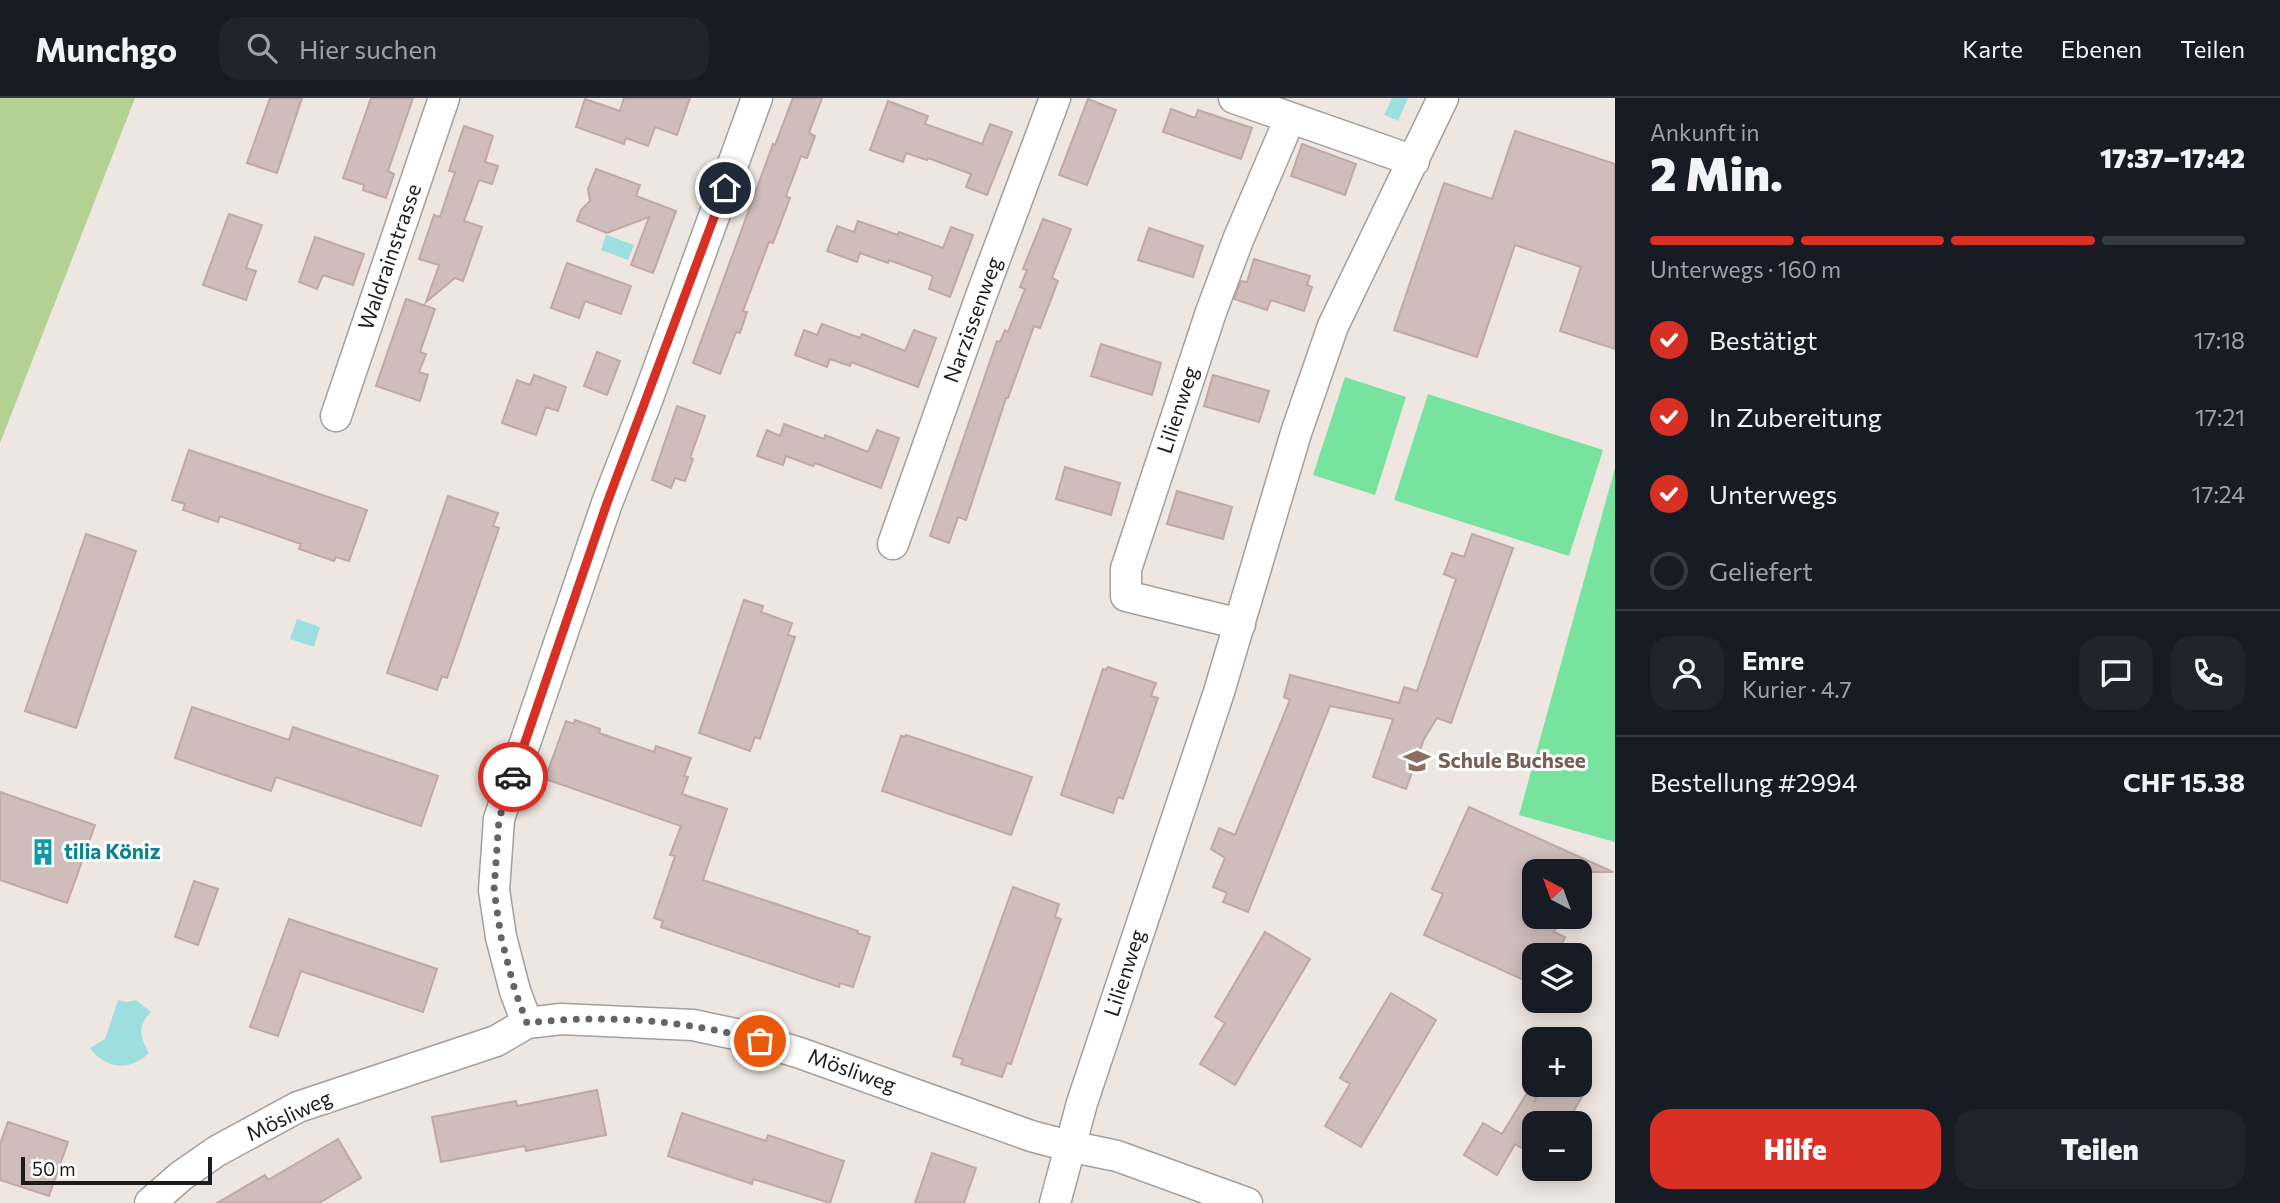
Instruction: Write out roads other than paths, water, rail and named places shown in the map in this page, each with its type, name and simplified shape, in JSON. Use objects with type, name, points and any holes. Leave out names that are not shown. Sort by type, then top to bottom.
[{"type":"street","name":"Waldrainstrasse","points":[[336,416],[444,98]]},
{"type":"street","points":[[527,1023],[515,991],[501,937],[494,890],[499,819],[607,503],[656,377],[757,98]]},
{"type":"street","name":"Narzissenweg","points":[[894,544],[981,296],[1055,98]]},
{"type":"street","points":[[1234,98],[1414,161]]},
{"type":"street","name":"Lilienweg","points":[[1055,1203],[1082,1103],[1240,624],[1296,433],[1322,356],[1339,314],[1443,98]]},
{"type":"street","name":"Lilienweg","points":[[1240,624],[1126,596],[1126,569],[1211,312],[1238,240],[1290,118]]},
{"type":"street","name":"Mösliweg","points":[[150,1203],[181,1176],[217,1151],[298,1107],[496,1041],[527,1023],[561,1019],[693,1025],[740,1035],[800,1053],[1031,1136],[1117,1156],[1247,1203]]},
{"type":"water","points":[[1392,98],[1408,98],[1398,121],[1384,115]]},
{"type":"water","points":[[606,235],[634,245],[628,260],[601,250]]},
{"type":"water","points":[[297,619],[320,627],[314,647],[290,639]]},
{"type":"water","points":[[118,1000],[136,1000],[151,1012],[141,1032],[149,1053],[134,1063],[118,1066],[103,1060],[90,1048],[105,1039]]},
{"type":"place","name":"Schule Buchsee","points":[[1417,761]]},
{"type":"place","name":"tilia Köniz","points":[[43,852]]}]
